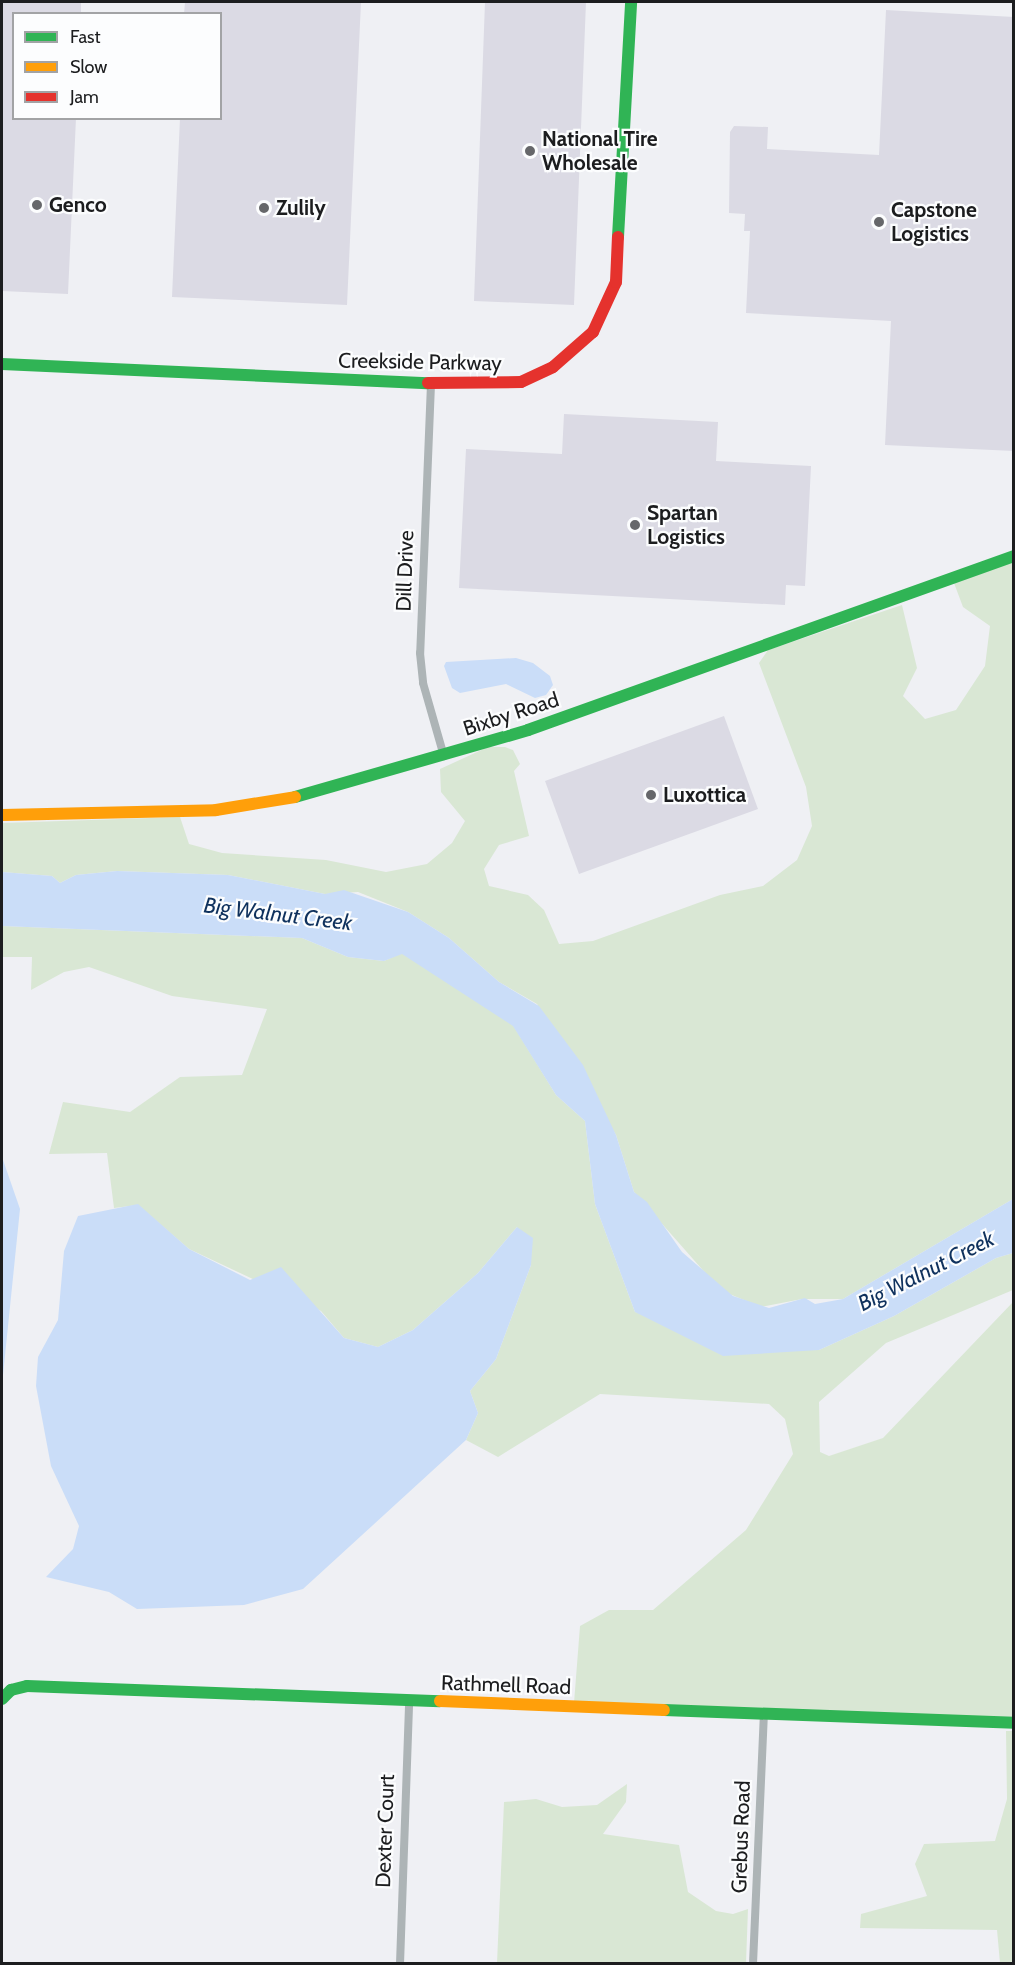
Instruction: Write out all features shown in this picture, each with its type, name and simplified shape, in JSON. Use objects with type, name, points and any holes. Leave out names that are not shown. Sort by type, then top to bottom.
[{"type":"street","name":"Creekside Parkway","points":[[2,364],[487,386],[537,375],[582,345],[605,313],[620,259],[631,2]]},
{"type":"street","name":"Dill Drive","points":[[431,384],[420,653],[423,684],[444,756]]},
{"type":"street","name":"Bixby Road","points":[[2,815],[245,808],[444,756],[1014,556]]},
{"type":"street","name":"Rathmell Road","points":[[2,1699],[11,1690],[27,1686],[1014,1723]]},
{"type":"street","name":"Dexter Court","points":[[400,1964],[409,1700]]},
{"type":"street","name":"Grebus Road","points":[[753,1964],[764,1713]]},
{"type":"green space","points":[[1013,562],[1013,1199],[843,1299],[802,1299],[761,1307],[727,1293],[708,1276],[634,1192],[616,1135],[537,1004],[499,982],[449,938],[408,912],[358,892],[325,894],[228,875],[117,871],[76,875],[60,883],[52,876],[2,872],[2,823],[180,817],[189,844],[222,853],[326,860],[386,872],[427,864],[452,843],[465,821],[441,792],[440,769],[488,747],[505,747],[513,750],[520,764],[514,771],[529,836],[499,845],[484,869],[489,886],[528,895],[544,910],[559,944],[593,941],[720,895],[763,886],[797,860],[812,826],[806,787],[759,663],[768,650],[902,605],[917,668],[903,696],[925,719],[956,710],[985,666],[990,626],[963,607],[954,583]]},
{"type":"green space","points":[[2,926],[302,938],[348,957],[384,961],[402,953],[513,1025],[556,1095],[585,1121],[595,1204],[635,1312],[819,1350],[894,1316],[996,1258],[1013,1253],[1013,1290],[886,1343],[819,1402],[820,1452],[829,1456],[883,1438],[1013,1302],[1013,1720],[574,1703],[580,1626],[609,1610],[653,1610],[746,1530],[793,1454],[785,1419],[769,1404],[600,1394],[498,1457],[466,1440],[478,1413],[470,1391],[496,1359],[531,1265],[517,1227],[478,1273],[413,1330],[378,1347],[344,1338],[321,1311],[189,1249],[138,1205],[114,1208],[107,1153],[49,1154],[63,1102],[130,1112],[180,1077],[242,1075],[267,1009],[172,996],[89,967],[64,972],[31,990],[32,957],[2,957]]},
{"type":"green space","points":[[1006,1731],[1014,1731],[1013,1963],[1000,1963],[997,1930],[860,1928],[861,1914],[927,1896],[915,1864],[924,1844],[995,1841],[1007,1799]]},
{"type":"green space","points":[[627,1784],[626,1802],[603,1834],[679,1845],[688,1892],[716,1911],[733,1914],[748,1909],[746,1963],[497,1963],[504,1802],[536,1799],[562,1807],[597,1805]]},
{"type":"water","points":[[516,658],[533,663],[550,676],[553,685],[546,695],[535,698],[506,684],[460,693],[452,688],[444,666],[446,662]]},
{"type":"water","name":"Big Walnut Creek","points":[[117,871],[228,875],[325,894],[344,890],[408,912],[449,938],[499,982],[539,1006],[583,1065],[616,1135],[634,1192],[647,1202],[682,1252],[733,1296],[769,1308],[805,1298],[815,1304],[843,1299],[1013,1199],[1013,1253],[996,1258],[894,1316],[819,1350],[723,1356],[635,1312],[595,1204],[585,1121],[556,1095],[513,1026],[402,954],[384,961],[348,957],[302,938],[2,926],[2,872],[52,876],[60,883],[76,875]]},
{"type":"water","points":[[2,1157],[20,1209],[2,1385]]},
{"type":"water","points":[[138,1204],[189,1249],[250,1280],[281,1267],[344,1338],[378,1347],[413,1330],[478,1273],[517,1227],[533,1238],[531,1265],[496,1359],[470,1391],[478,1413],[466,1440],[303,1589],[244,1605],[137,1609],[109,1592],[46,1577],[73,1549],[79,1526],[51,1466],[36,1386],[38,1357],[58,1320],[64,1251],[78,1216]]},
{"type":"building","name":"Genco","points":[[2,2],[81,2],[81,12],[12,12],[12,120],[76,120],[68,294],[2,291]]},
{"type":"building","name":"Zulily","points":[[185,2],[361,2],[347,305],[172,297],[180,120],[222,120],[222,12],[184,12]]},
{"type":"building","name":"National Tire Wholesale","points":[[485,2],[586,2],[574,305],[474,301]]},
{"type":"building","name":"Capstone Logistics","points":[[886,10],[1014,17],[1014,451],[885,445],[891,321],[746,313],[750,231],[744,231],[745,214],[729,213],[730,132],[734,126],[768,127],[767,149],[879,155]]},
{"type":"building","name":"Spartan Logistics","points":[[564,414],[718,422],[716,461],[811,466],[805,586],[786,585],[785,605],[459,588],[466,449],[562,454]]},
{"type":"building","name":"Luxottica","points":[[724,716],[758,809],[579,874],[545,781]]},
{"type":"traffic: fast","points":[[618,237],[631,2]]},
{"type":"traffic: fast","points":[[2,364],[428,383]]},
{"type":"traffic: fast","points":[[295,797],[528,730],[1014,556]]},
{"type":"traffic: fast","points":[[2,1699],[11,1690],[27,1686],[440,1701]]},
{"type":"traffic: fast","points":[[664,1710],[1014,1723]]},
{"type":"traffic: slow","points":[[2,815],[216,810],[295,797]]},
{"type":"traffic: slow","points":[[440,1701],[664,1710]]},
{"type":"traffic: jam","points":[[428,383],[521,382],[553,367],[593,332],[616,282],[618,237]]},
{"type":"place","name":"National Tire Wholesale","points":[[530,151]]},
{"type":"place","name":"Genco","points":[[37,205]]},
{"type":"place","name":"Zulily","points":[[264,208]]},
{"type":"place","name":"Capstone Logistics","points":[[879,222]]},
{"type":"place","name":"Spartan Logistics","points":[[635,525]]},
{"type":"place","name":"Luxottica","points":[[651,795]]}]
